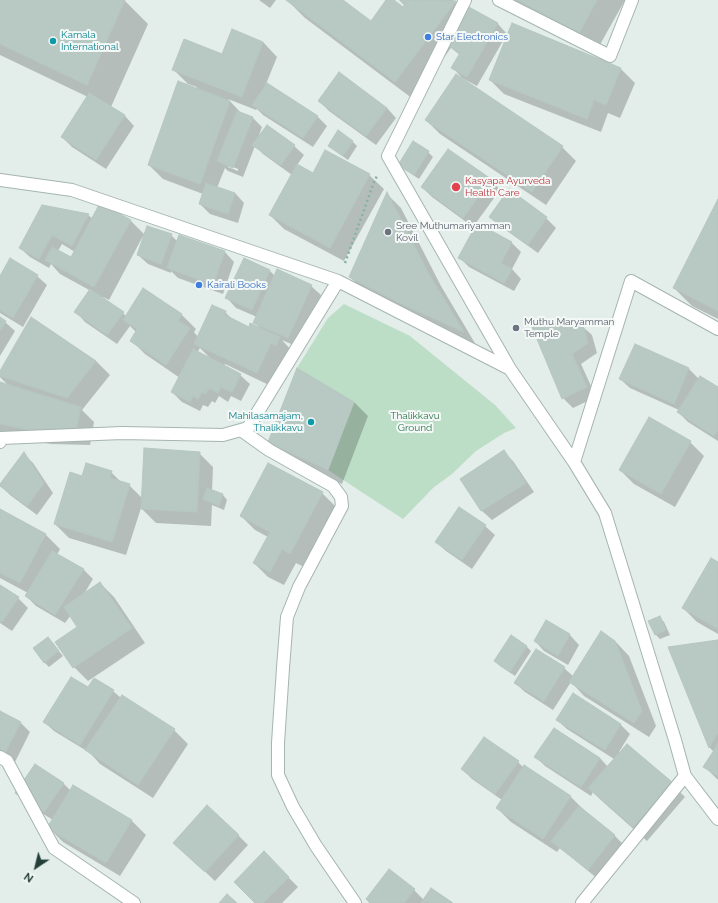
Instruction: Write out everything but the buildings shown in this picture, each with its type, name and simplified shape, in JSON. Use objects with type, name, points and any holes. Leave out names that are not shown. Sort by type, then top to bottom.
[{"type":"street","points":[[465,0],[388,156],[510,369],[574,462],[605,513],[685,776],[718,819]]},
{"type":"street","points":[[499,0],[610,56],[632,0]]},
{"type":"street","points":[[0,180],[72,190],[338,281],[510,369]]},
{"type":"street","points":[[0,442],[1,438],[122,433],[223,435],[248,428],[338,281]]},
{"type":"street","points":[[574,462],[632,281],[718,329]]},
{"type":"street","points":[[241,430],[269,450],[333,486],[341,497],[342,506],[299,588],[287,617],[278,744],[278,775],[293,807],[316,846],[355,903]]},
{"type":"street","points":[[0,757],[7,761],[54,848],[134,903]]},
{"type":"street","points":[[582,903],[685,776]]},
{"type":"path","points":[[338,281],[374,182],[388,156]]},
{"type":"green space","name":"Thalikkavu Ground","points":[[344,304],[410,336],[495,405],[516,428],[504,433],[476,451],[452,474],[434,487],[403,519],[328,470],[354,402],[297,368],[328,318]]},
{"type":"place","name":"Star Electronics","points":[[428,37]]},
{"type":"place","name":"Kamala International","points":[[53,41]]},
{"type":"place","name":"Kasyapa Ayurveda Health Care","points":[[456,187]]},
{"type":"place","name":"Sree Muthumariyamman Kovil","points":[[388,232]]},
{"type":"place","name":"Kairali Books","points":[[199,285]]},
{"type":"place","name":"Muthu Maryamman Temple","points":[[516,328]]},
{"type":"place","name":"Mahilasamajam, Thalikkavu","points":[[311,422]]}]
